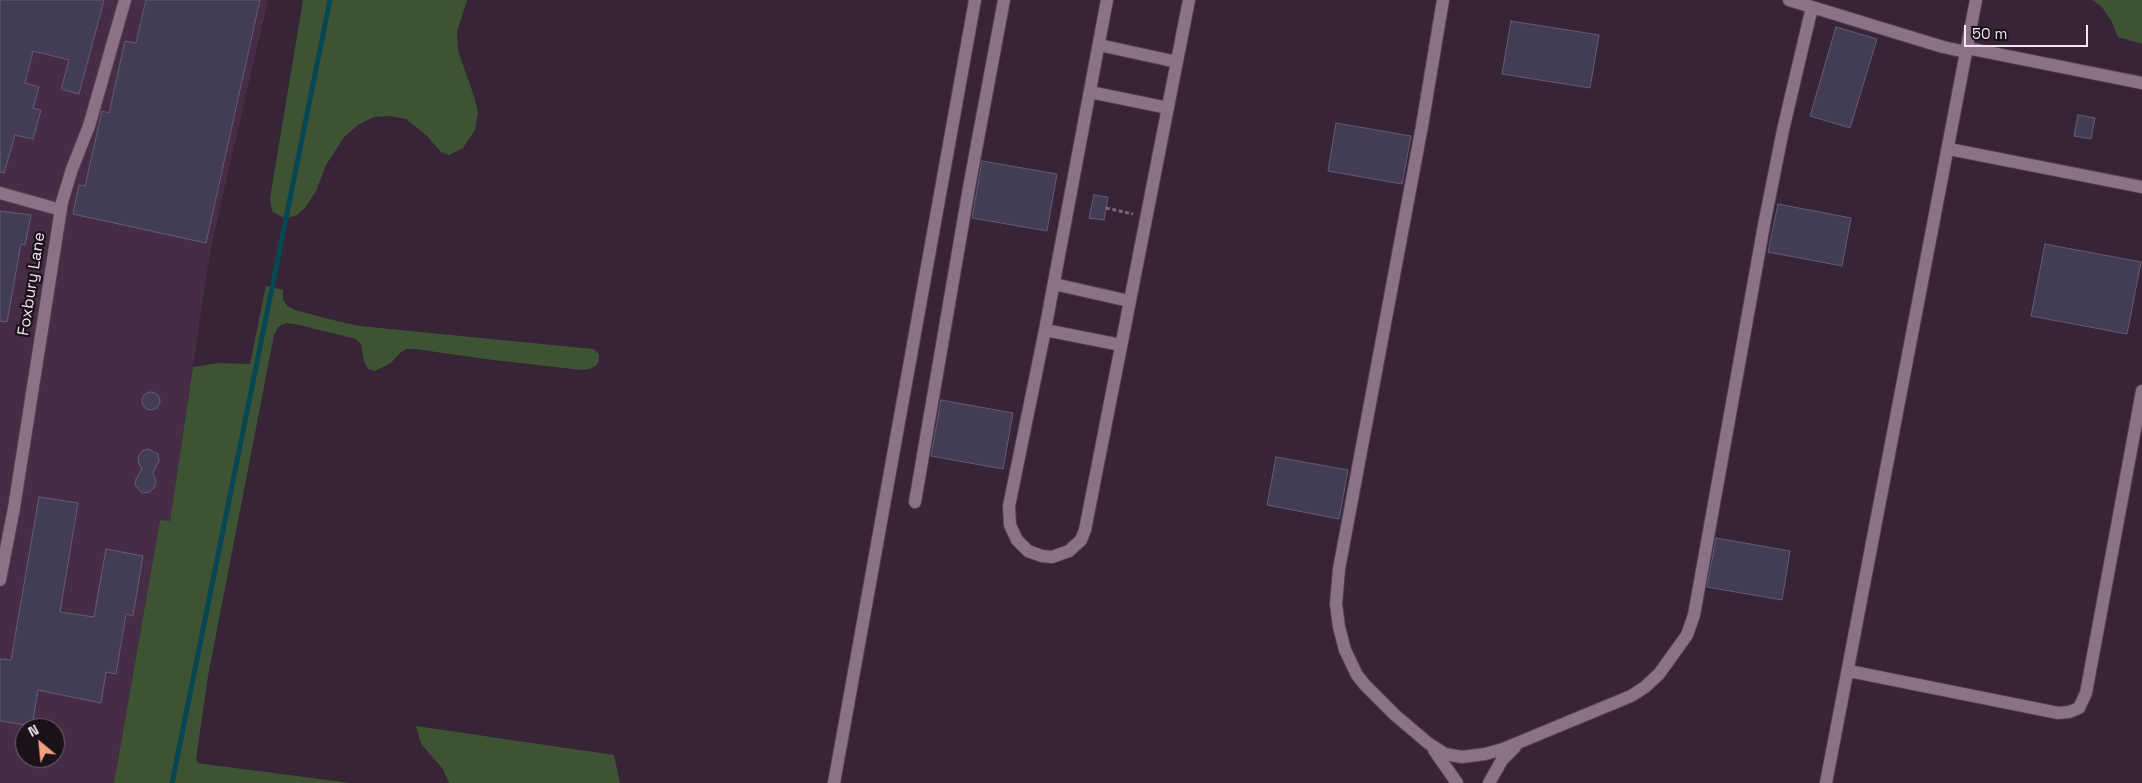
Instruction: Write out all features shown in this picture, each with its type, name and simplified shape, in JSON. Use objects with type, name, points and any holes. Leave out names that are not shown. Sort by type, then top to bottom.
[{"type":"lane","name":"Foxbury Lane","points":[[0,580],[14,505],[61,210],[70,175],[92,117],[125,0]]},
{"type":"lane","points":[[834,783],[975,0]]},
{"type":"lane","points":[[915,502],[970,182],[1004,0]]},
{"type":"lane","points":[[1107,0],[1054,284],[1008,514],[1010,525],[1017,540],[1028,551],[1037,555],[1052,556],[1064,553],[1073,548],[1083,536],[1189,0]]},
{"type":"lane","points":[[1443,0],[1422,126],[1339,569],[1336,604],[1342,640],[1357,675],[1389,710],[1428,743],[1445,754],[1468,757],[1494,752],[1523,741],[1639,692],[1654,679],[1668,662],[1690,628],[1783,130],[1801,3],[1966,50],[2142,83]]},
{"type":"lane","points":[[1826,783],[1949,149],[1976,0]]},
{"type":"lane","points":[[1099,45],[1177,62]]},
{"type":"lane","points":[[1090,92],[1168,108]]},
{"type":"lane","points":[[1949,149],[2142,187]]},
{"type":"lane","points":[[0,193],[61,210]]},
{"type":"lane","points":[[1054,284],[1129,301]]},
{"type":"lane","points":[[1045,330],[1121,345]]},
{"type":"lane","points":[[1849,671],[2058,713],[2069,712],[2079,708],[2086,693],[2142,391]]},
{"type":"lane","points":[[1488,783],[1502,760],[1523,741]]},
{"type":"lane","points":[[1428,743],[1442,759],[1457,783]]},
{"type":"path","points":[[1106,208],[1146,216]]},
{"type":"shaded area","points":[[0,0],[268,0],[210,252],[170,521],[160,520],[114,783],[0,783]]},
{"type":"green space","points":[[303,0],[467,0],[457,32],[458,51],[478,112],[475,130],[463,148],[449,155],[441,152],[426,135],[406,119],[389,116],[374,117],[358,125],[344,137],[326,165],[316,191],[305,208],[297,215],[285,219],[272,211],[270,198]]},
{"type":"green space","points":[[2092,0],[2142,0],[2142,44],[2118,37],[2111,20],[2101,6]]},
{"type":"green space","points":[[266,286],[283,290],[283,299],[287,306],[295,310],[337,321],[360,326],[593,349],[599,354],[599,361],[596,366],[581,370],[406,349],[391,363],[375,371],[368,369],[364,362],[361,344],[356,339],[295,324],[286,323],[278,327],[274,335],[208,676],[196,759],[198,763],[204,764],[351,783],[114,783],[160,520],[170,521],[193,367],[219,363],[250,364]]},
{"type":"green space","points":[[416,726],[614,755],[620,783],[449,783],[443,769],[421,744]]},
{"type":"building","points":[[0,0],[104,0],[79,94],[61,89],[69,60],[33,51],[25,83],[39,87],[33,108],[41,110],[33,139],[15,135],[4,173],[0,172]]},
{"type":"building","points":[[146,0],[260,0],[206,243],[73,214],[79,185],[85,186],[102,111],[109,113],[125,41],[136,43]]},
{"type":"building","points":[[1511,21],[1599,35],[1590,88],[1502,74]]},
{"type":"building","points":[[1836,27],[1877,39],[1850,128],[1810,116]]},
{"type":"building","points":[[2078,115],[2095,118],[2091,139],[2074,136]]},
{"type":"building","points":[[1336,123],[1411,136],[1402,184],[1328,171]]},
{"type":"building","points":[[982,161],[1057,174],[1047,231],[972,218]]},
{"type":"building","points":[[1094,195],[1108,197],[1104,220],[1089,218]]},
{"type":"building","points":[[1778,204],[1851,218],[1842,266],[1768,252]]},
{"type":"building","points":[[0,211],[31,215],[25,245],[21,244],[7,322],[0,321]]},
{"type":"building","points":[[2045,244],[2141,262],[2127,334],[2031,316]]},
{"type":"building","points":[[151,392],[157,395],[160,401],[157,407],[151,410],[145,407],[142,401],[145,395]]},
{"type":"building","points":[[941,400],[1013,413],[1003,469],[931,456]]},
{"type":"building","points":[[148,449],[158,454],[159,461],[153,473],[156,481],[154,488],[149,492],[142,493],[135,485],[142,469],[138,457],[142,451]]},
{"type":"building","points":[[1276,457],[1348,470],[1339,519],[1267,505]]},
{"type":"building","points":[[39,497],[78,503],[60,612],[94,617],[106,549],[143,556],[133,616],[126,614],[116,674],[106,672],[101,703],[38,690],[33,718],[15,718],[15,723],[0,721],[0,659],[11,660]]},
{"type":"building","points":[[1716,538],[1790,551],[1782,600],[1707,587]]},
{"type":"waterway","points":[[172,783],[330,0]]}]
